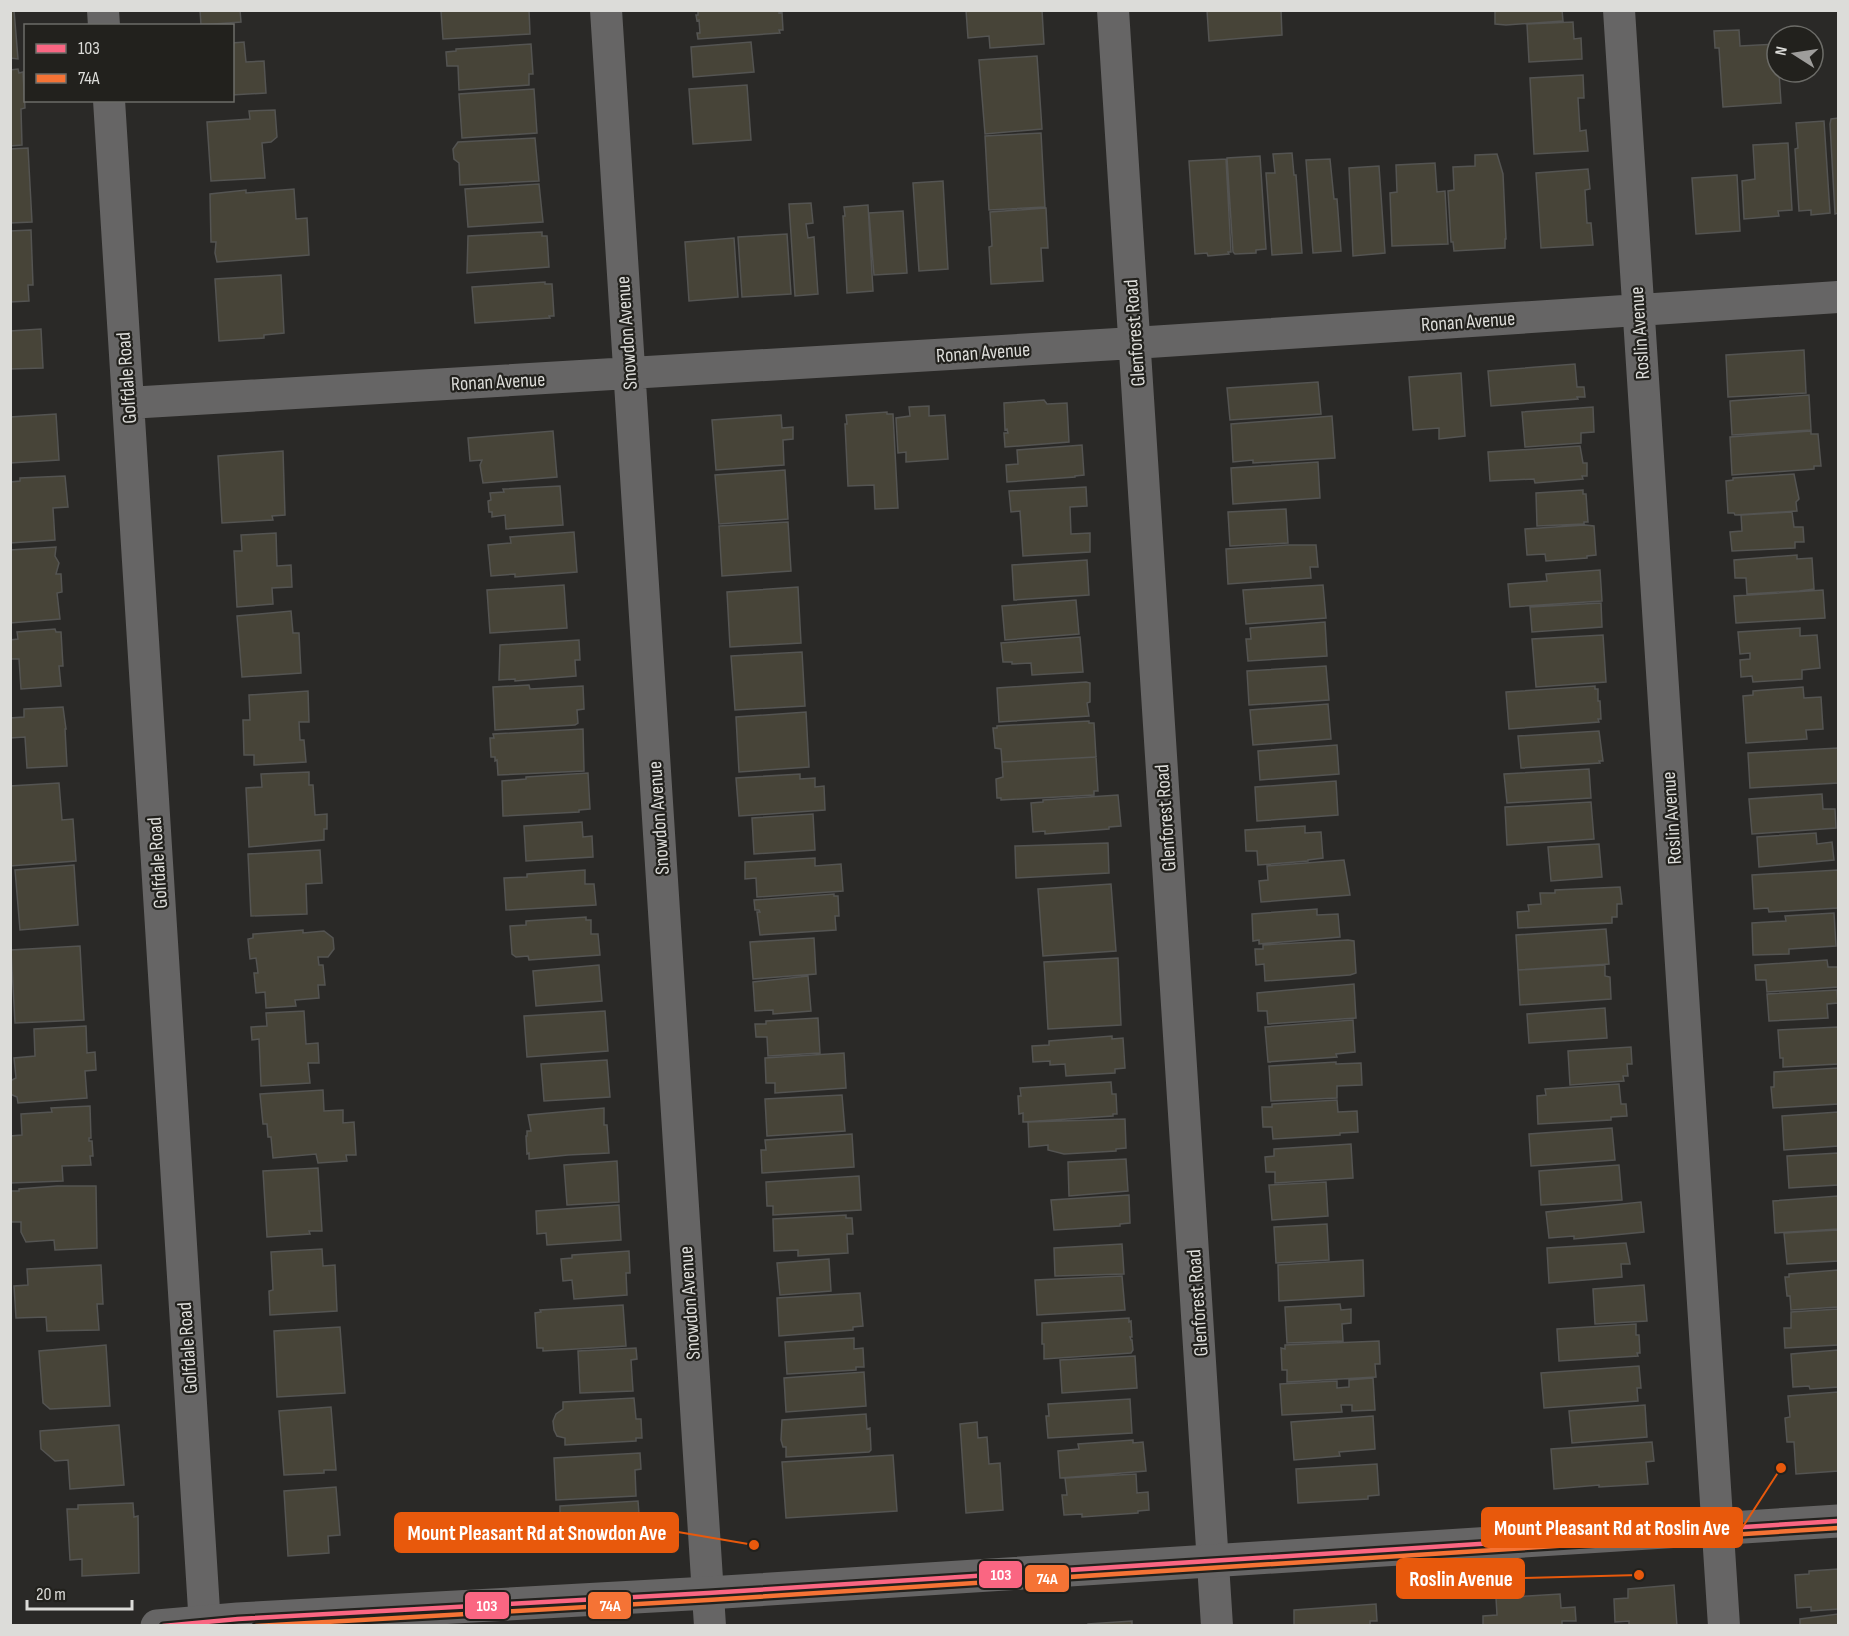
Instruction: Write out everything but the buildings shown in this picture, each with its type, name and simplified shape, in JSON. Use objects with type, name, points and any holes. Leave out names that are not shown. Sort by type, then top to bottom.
[{"type":"street","name":"Snowdon Avenue","points":[[606,10],[710,1626]]},
{"type":"street","name":"Glenforest Road","points":[[1113,10],[1217,1626]]},
{"type":"street","name":"Roslin Avenue","points":[[1619,10],[1724,1626]]},
{"type":"street","name":"Golfdale Road","points":[[109,102],[205,1624]]},
{"type":"street","name":"Ronan Avenue","points":[[128,402],[629,374],[1839,297]]},
{"type":"street","points":[[157,1626],[1839,1521]]},
{"type":"transit line","name":"103","points":[[163,1626],[238,1619],[708,1593],[1838,1521]]},
{"type":"transit line","name":"74A","points":[[256,1626],[708,1600],[1838,1528]]},
{"type":"place","name":"Mount Pleasant Rd at Roslin Ave","points":[[1781,1468]]},
{"type":"place","name":"Mount Pleasant Rd at Snowdon Ave","points":[[754,1545]]},
{"type":"place","name":"Roslin Avenue","points":[[1639,1575]]}]
